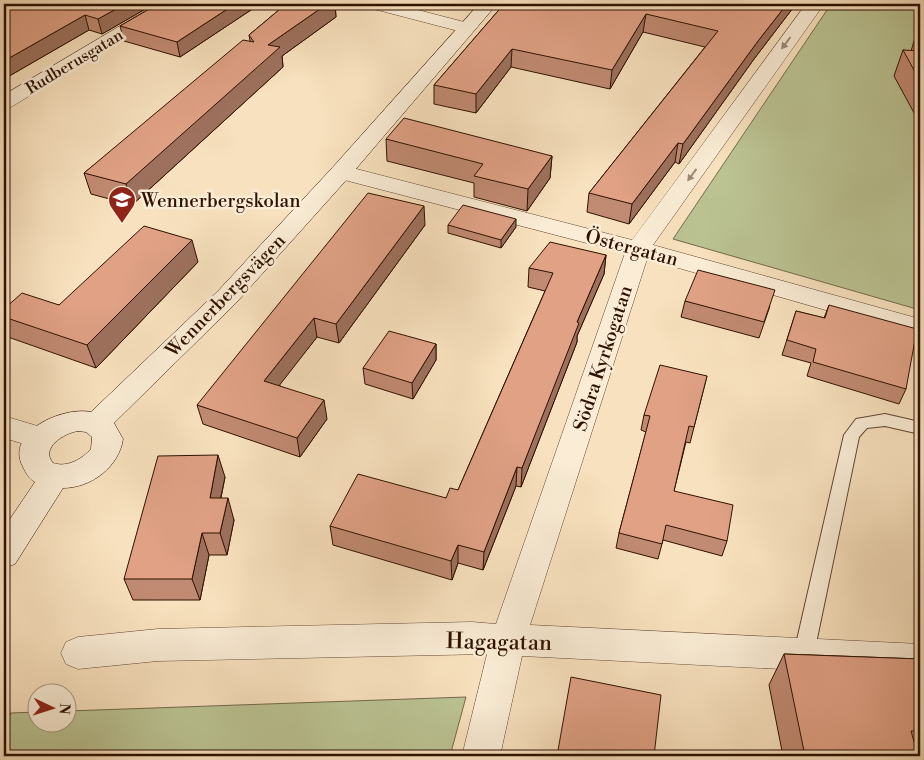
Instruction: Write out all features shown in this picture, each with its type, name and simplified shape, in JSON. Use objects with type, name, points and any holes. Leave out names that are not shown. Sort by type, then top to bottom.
[{"type":"street","name":"Rudberusgatan","points":[[4,103],[169,4]]},
{"type":"street","points":[[376,4],[466,28]]},
{"type":"street","name":"Wennerbergsvägen","points":[[96,424],[227,297],[341,172],[488,4]]},
{"type":"street","name":"Södra Kyrkogatan","points":[[481,756],[508,640],[638,248],[815,4]]},
{"type":"street","name":"Östergatan","points":[[341,172],[638,248],[920,328]]},
{"type":"street","points":[[72,421],[96,424],[102,428],[108,439],[105,453],[93,466],[74,475],[55,476],[41,472],[33,462],[33,450],[41,438],[55,427],[72,421]]},
{"type":"street","points":[[4,427],[41,438]]},
{"type":"street","points":[[4,554],[55,476]]},
{"type":"street","name":"Hagagatan","points":[[78,653],[158,645],[472,638],[920,660]]},
{"type":"lane","points":[[804,653],[852,436],[862,423],[884,420],[920,428]]},
{"type":"green space","points":[[831,4],[920,4],[920,310],[673,239]]},
{"type":"green space","points":[[466,697],[450,756],[4,756],[4,725],[11,713],[28,712],[28,732],[78,732],[78,711]]},
{"type":"building","points":[[4,4],[125,4],[98,19],[85,15],[4,61],[4,6],[6,5]]},
{"type":"building","points":[[158,4],[235,4],[177,42],[120,26]]},
{"type":"building","points":[[286,4],[327,4],[268,45],[280,47],[126,184],[84,173],[243,40],[254,42],[249,35]]},
{"type":"building","points":[[504,4],[787,4],[683,144],[678,143],[632,204],[589,193],[718,31],[646,14],[612,70],[512,49],[476,94],[434,85]]},
{"type":"building","points":[[915,38],[920,38],[920,47]]},
{"type":"building","points":[[903,50],[920,51],[920,81]]},
{"type":"building","points":[[404,118],[552,156],[528,189],[474,176],[483,164],[386,139]]},
{"type":"building","points":[[368,193],[424,206],[336,324],[314,318],[264,381],[324,400],[297,438],[197,405]]},
{"type":"building","points":[[463,205],[516,219],[501,240],[448,225]]},
{"type":"building","points":[[144,226],[192,240],[87,345],[4,317],[4,309],[22,293],[59,305]]},
{"type":"building","points":[[550,242],[606,255],[577,322],[579,323],[522,468],[517,467],[484,552],[458,545],[451,561],[330,526],[358,474],[446,498],[450,488],[458,490],[553,273],[529,268]]},
{"type":"building","points":[[698,270],[775,290],[764,322],[685,301]]},
{"type":"building","points":[[829,305],[917,329],[906,389],[813,362],[816,349],[787,340],[796,311],[825,318]]},
{"type":"building","points":[[389,331],[436,344],[412,383],[363,368]]},
{"type":"building","points":[[660,365],[707,376],[694,427],[689,426],[674,491],[733,505],[727,541],[666,525],[662,544],[619,533],[650,416],[644,415]]},
{"type":"building","points":[[218,455],[210,498],[228,498],[220,533],[202,533],[192,579],[124,579],[158,456]]},
{"type":"building","points":[[784,654],[920,659],[920,731],[911,731],[918,756],[805,756]]},
{"type":"building","points":[[571,677],[661,695],[654,756],[557,756]]},
{"type":"place","name":"Wennerbergskolan","points":[[122,224]]}]
